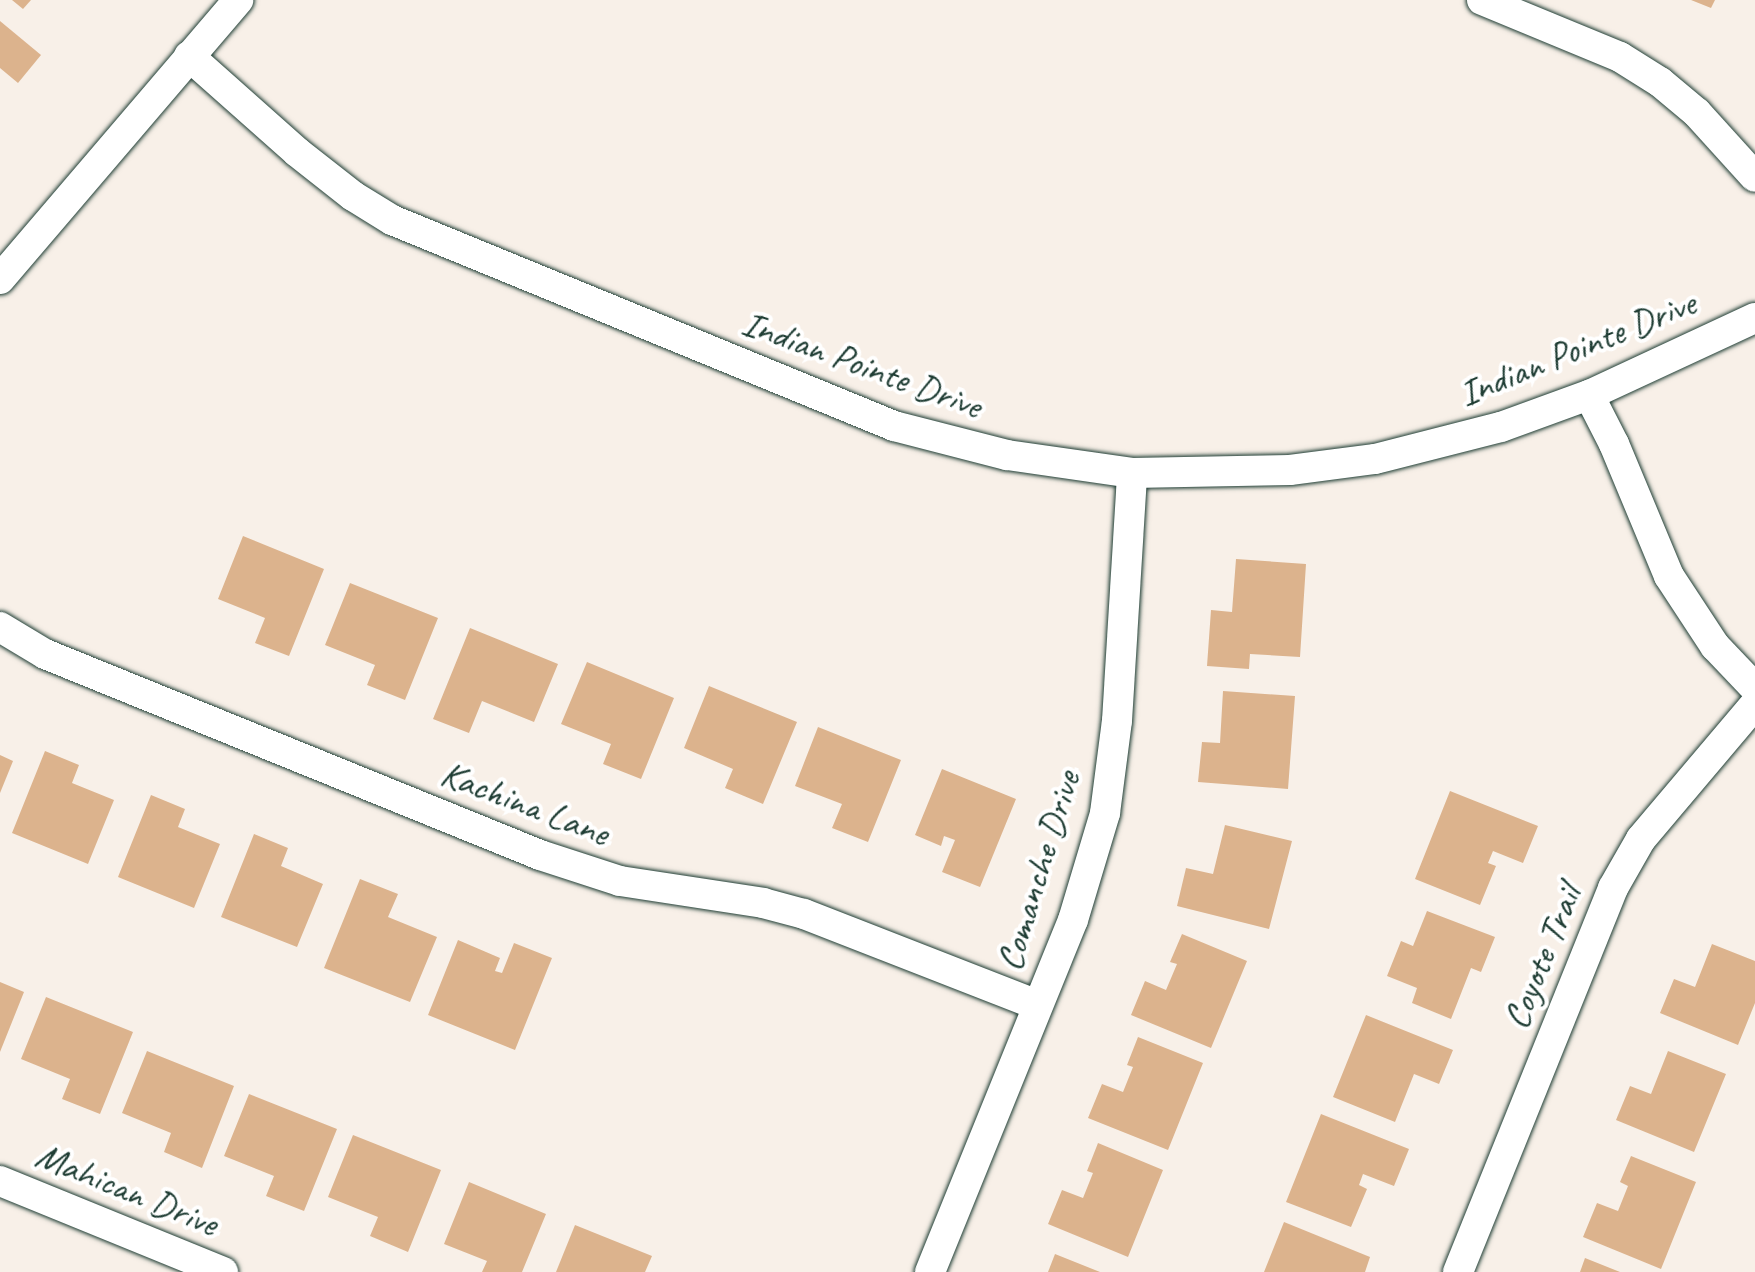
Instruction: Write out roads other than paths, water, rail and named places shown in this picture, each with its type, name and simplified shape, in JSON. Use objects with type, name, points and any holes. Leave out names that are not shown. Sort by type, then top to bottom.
[{"type":"street","points":[[0,279],[238,0]]},
{"type":"street","points":[[1482,0],[1620,57],[1660,82],[1707,123],[1755,177]]},
{"type":"street","name":"Indian Pointe Drive","points":[[189,56],[297,152],[353,196],[434,239],[894,426],[1007,455],[1132,473],[1290,470],[1362,461],[1486,432],[1589,395],[1755,318]]},
{"type":"street","points":[[1589,395],[1614,444],[1669,576],[1715,646],[1755,688]]},
{"type":"street","name":"Comanche Drive","points":[[930,1272],[1073,920],[1105,813],[1117,721],[1132,473]]},
{"type":"street","name":"Kachina Lane","points":[[0,627],[45,654],[540,855],[620,881],[763,903],[804,914],[1037,1005]]},
{"type":"street","name":"Coyote Trail","points":[[1458,1272],[1613,888],[1641,839],[1755,704]]},
{"type":"street","name":"Mahican Drive","points":[[0,1181],[223,1272]]}]
